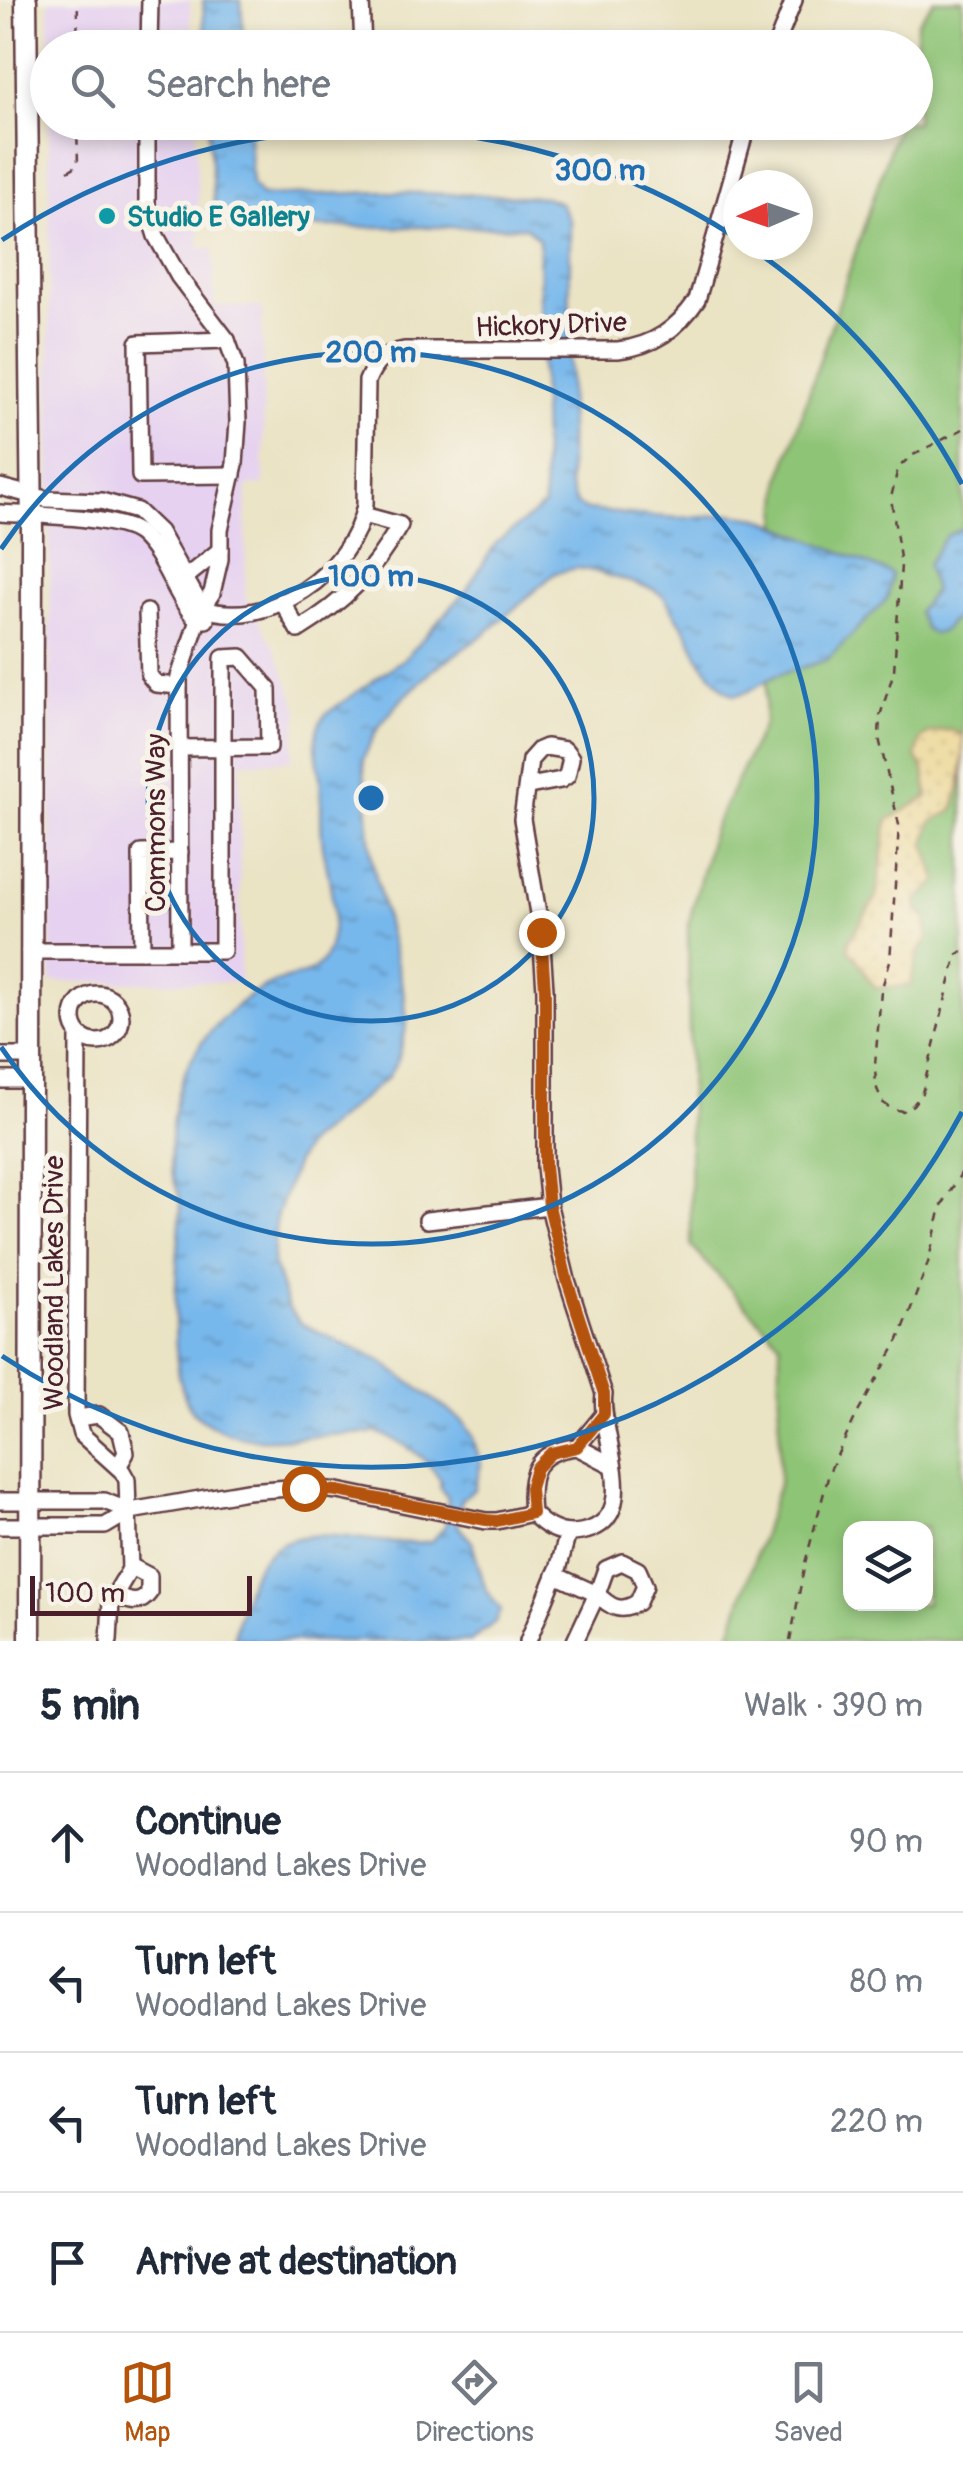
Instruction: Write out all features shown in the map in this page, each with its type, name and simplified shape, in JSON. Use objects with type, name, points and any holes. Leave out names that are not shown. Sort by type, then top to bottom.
[{"type":"main road","points":[[26,0],[31,506],[30,1641]]},
{"type":"street","points":[[149,30],[150,0]]},
{"type":"street","points":[[361,0],[362,30]]},
{"type":"street","points":[[782,30],[794,0]]},
{"type":"street","name":"Commons Way","points":[[29,952],[180,951],[179,686],[186,650],[199,614],[212,593],[220,550],[238,422],[236,366],[227,340],[179,277],[156,236],[147,207],[148,140]]},
{"type":"street","name":"Hickory Drive","points":[[276,605],[328,571],[356,534],[363,516],[367,380],[382,357],[404,350],[536,352],[640,346],[671,331],[687,315],[705,280],[743,140]]},
{"type":"street","points":[[227,340],[138,343],[140,476],[232,475]]},
{"type":"street","points":[[0,486],[31,506]]},
{"type":"street","points":[[0,512],[101,501],[137,511],[159,532],[179,583],[199,614],[244,612],[276,605],[298,630],[336,607],[378,564],[400,524],[363,516]]},
{"type":"street","points":[[179,583],[220,550]]},
{"type":"street","points":[[147,612],[149,675],[156,684],[179,686]]},
{"type":"street","points":[[180,748],[224,747],[269,747],[268,688],[242,657],[223,658],[224,747],[224,951],[180,951]]},
{"type":"street","points":[[529,786],[522,819],[533,873],[544,970],[545,1166],[549,1206],[567,1280],[604,1394],[617,1484],[613,1508],[599,1524],[579,1533],[547,1526],[532,1513],[530,1488],[536,1468],[551,1453],[577,1447],[604,1414]]},
{"type":"street","points":[[142,951],[142,853],[180,852]]},
{"type":"street","name":"Woodland Lakes Drive","points":[[78,1034],[77,1418],[81,1434],[118,1467]]},
{"type":"street","points":[[0,1056],[29,1056]]},
{"type":"street","points":[[0,1080],[28,1080]]},
{"type":"street","points":[[427,1220],[549,1206]]},
{"type":"street","points":[[77,1418],[99,1415],[121,1432],[126,1453],[118,1467],[128,1480],[130,1566],[109,1612],[109,1641]]},
{"type":"street","points":[[577,1447],[612,1465]]},
{"type":"street","points":[[0,1526],[105,1526],[130,1512],[247,1491],[304,1488],[497,1521],[532,1513]]},
{"type":"street","points":[[0,1501],[104,1501],[130,1512]]},
{"type":"street","points":[[528,1641],[568,1533]]},
{"type":"street","points":[[114,1595],[138,1602],[150,1593],[148,1576],[130,1566]]},
{"type":"street","points":[[555,1576],[597,1594],[575,1641]]},
{"type":"path","points":[[77,30],[78,0]]},
{"type":"path","points":[[68,171],[78,165],[77,140]]},
{"type":"path","points":[[963,429],[911,456],[898,468],[891,498],[902,566],[894,671],[880,716],[879,738],[899,824],[892,942],[881,992],[875,1065],[882,1102],[892,1109],[913,1105],[922,1093],[957,955],[963,950]]},
{"type":"path","points":[[790,1641],[830,1470],[899,1340],[928,1262],[941,1208],[963,1170]]},
{"type":"shaded area","points":[[49,0],[190,0],[191,30],[49,30]]},
{"type":"shaded area","points":[[49,140],[196,140],[200,248],[214,248],[214,305],[262,307],[264,485],[247,486],[245,596],[277,653],[299,710],[292,760],[240,763],[240,982],[51,982]]},
{"type":"green space","points":[[934,0],[963,0],[963,1641],[728,1641],[779,1484],[780,1343],[691,1246],[688,926],[713,830],[764,723],[781,478],[892,140],[933,140],[933,30],[917,30],[917,23]]},
{"type":"sand","points":[[952,730],[963,736],[960,784],[952,811],[931,822],[925,844],[938,881],[917,901],[918,910],[927,919],[928,939],[919,952],[910,986],[877,988],[848,949],[849,940],[876,898],[888,820],[928,797],[924,770],[916,757],[921,738],[932,732]]},
{"type":"water","points":[[203,0],[241,0],[243,30],[204,30]]},
{"type":"water","points":[[209,140],[249,140],[252,184],[261,196],[386,192],[545,197],[560,203],[570,221],[569,485],[576,504],[587,510],[648,516],[729,514],[760,518],[892,574],[887,599],[827,660],[775,676],[735,695],[724,689],[700,660],[664,597],[653,589],[577,568],[555,573],[401,700],[377,729],[363,759],[372,861],[404,994],[407,1024],[398,1060],[387,1078],[307,1144],[296,1162],[276,1217],[273,1262],[288,1308],[302,1324],[381,1361],[463,1421],[472,1435],[481,1464],[475,1489],[461,1499],[458,1526],[472,1542],[486,1591],[501,1610],[495,1622],[471,1641],[234,1641],[247,1588],[261,1561],[279,1545],[302,1537],[326,1536],[407,1543],[432,1541],[445,1527],[448,1498],[439,1487],[441,1481],[435,1472],[420,1456],[373,1431],[288,1439],[246,1438],[206,1422],[192,1411],[183,1391],[175,1340],[181,1207],[173,1175],[171,1141],[182,1080],[210,1033],[262,988],[318,966],[328,950],[333,910],[321,829],[316,744],[321,722],[326,714],[405,658],[466,591],[496,543],[544,506],[539,239],[526,227],[230,227],[215,214]]},
{"type":"water","points":[[963,528],[963,611],[941,632],[933,634],[925,629],[918,612],[934,591],[927,565],[946,536]]},
{"type":"place","name":"Studio E Gallery","points":[[107,216]]},
{"type":"route","points":[[304,1488],[486,1520],[532,1513],[530,1488],[536,1468],[560,1448],[577,1447],[604,1414],[604,1394],[567,1280],[549,1206],[541,932]]}]
